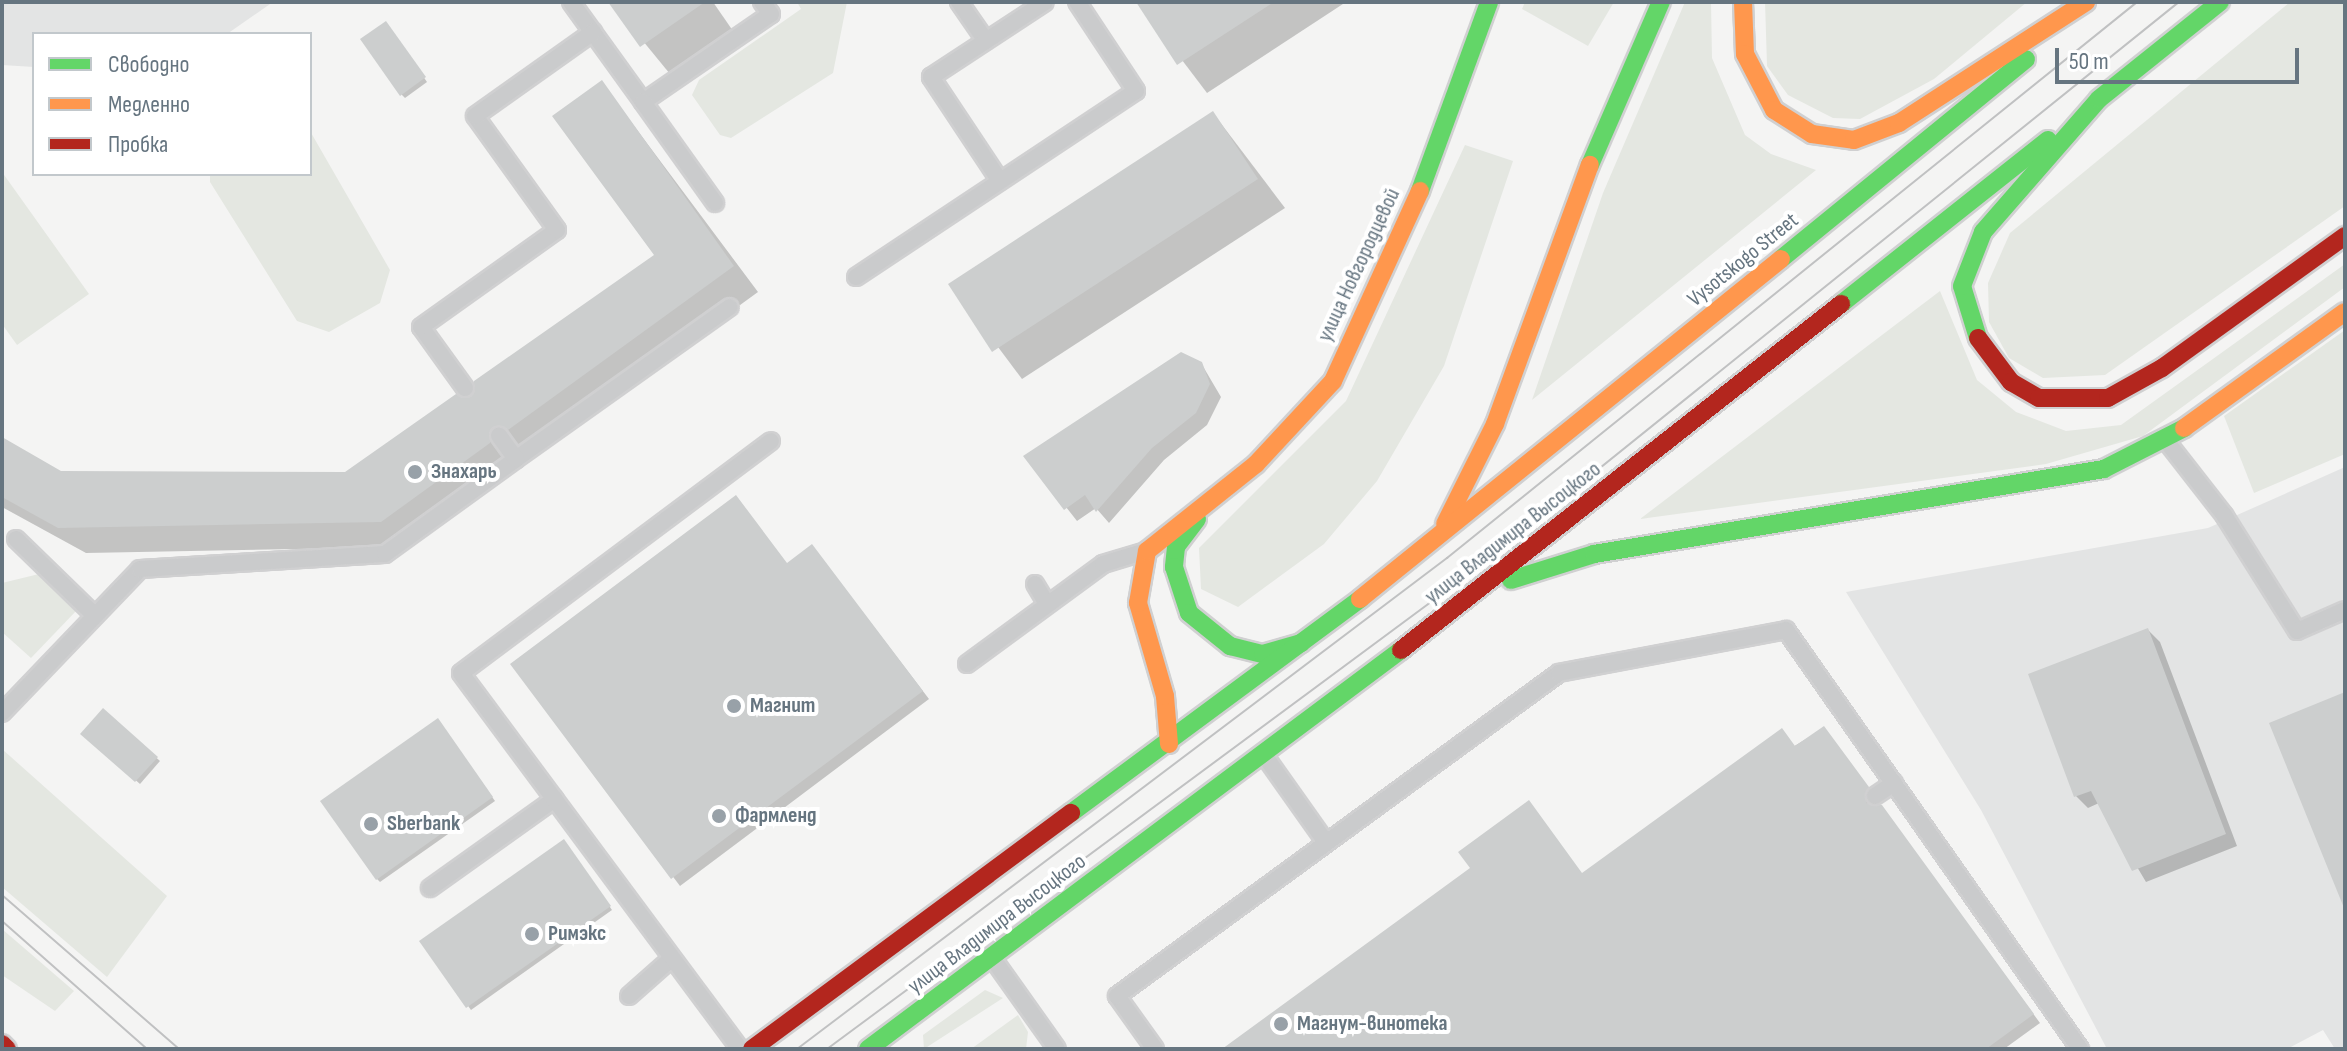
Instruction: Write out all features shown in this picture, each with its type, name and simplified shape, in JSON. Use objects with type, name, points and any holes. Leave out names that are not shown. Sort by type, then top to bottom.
[{"type":"main road","name":"улица Новгородцевой","points":[[1310,639],[1263,654],[1230,646],[1189,613],[1173,583],[1176,547],[1208,506],[1333,381],[1420,190],[1489,2]]},
{"type":"main road","points":[[1421,554],[1462,498],[1495,424],[1593,156],[1661,2]]},
{"type":"main road","points":[[1743,2],[1745,54],[1774,110],[1812,134],[1854,140],[1899,123],[2086,2]]},
{"type":"main road","name":"Vysotskogo Street","points":[[1421,554],[2096,2]]},
{"type":"main road","name":"улица Владимира Высоцкого","points":[[868,1049],[892,1042],[992,958],[1472,597],[2220,2]]},
{"type":"main road","points":[[2099,99],[1983,232],[1964,270],[1965,303],[1980,345],[2023,390],[2084,403],[2134,386],[2345,236]]},
{"type":"main road","points":[[1472,597],[1594,554],[2077,477],[2166,441],[2345,312]]},
{"type":"main road","name":"улица Новгородцевой","points":[[1147,551],[1208,506]]},
{"type":"main road","points":[[1147,551],[1138,603],[1165,696],[1169,744]]},
{"type":"main road","name":"улица Владимира Высоцкого","points":[[752,1049],[1169,744],[1421,554]]},
{"type":"main road","points":[[2,1044],[7,1049]]},
{"type":"lane","points":[[571,2],[715,203]]},
{"type":"lane","points":[[643,102],[771,14],[762,2]]},
{"type":"lane","points":[[959,2],[986,41]]},
{"type":"lane","points":[[1000,181],[931,77],[1045,2]]},
{"type":"lane","points":[[856,277],[1136,91],[1077,2]]},
{"type":"lane","points":[[465,388],[421,327],[557,230],[475,116],[593,32]]},
{"type":"lane","points":[[2,713],[93,614],[140,569],[385,554],[730,307]]},
{"type":"lane","points":[[499,436],[516,459]]},
{"type":"lane","points":[[740,1049],[461,673],[771,441]]},
{"type":"lane","points":[[2166,441],[2224,515],[2297,631],[2345,610]]},
{"type":"lane","points":[[16,539],[93,614]]},
{"type":"lane","points":[[967,664],[1103,564],[1147,551]]},
{"type":"lane","points":[[1035,584],[1047,604]]},
{"type":"lane","points":[[1155,1049],[1117,996],[1325,841],[1559,673],[1786,630],[2080,1048]]},
{"type":"lane","points":[[1263,753],[1325,841]]},
{"type":"lane","points":[[1875,796],[1894,783]]},
{"type":"lane","points":[[430,888],[555,799]]},
{"type":"lane","points":[[629,996],[672,958]]},
{"type":"lane","points":[[992,958],[1057,1049]]},
{"type":"shaded area","points":[[2,2],[273,2],[230,32],[32,32],[32,67],[2,65]]},
{"type":"shaded area","points":[[797,2],[847,2],[833,73],[731,138],[720,135],[692,95],[699,80],[801,9]]},
{"type":"shaded area","points":[[1525,2],[1614,2],[1588,46],[1522,9]]},
{"type":"shaded area","points":[[1685,2],[1711,2],[1712,58],[1745,135],[1771,154],[1816,170],[1532,400],[1603,193]]},
{"type":"shaded area","points":[[1765,2],[2027,2],[1934,79],[1860,119],[1833,118],[1788,95],[1767,66]]},
{"type":"shaded area","points":[[2290,2],[2345,2],[2345,206],[2105,375],[2043,378],[2009,358],[1989,322],[1988,283],[2010,233]]},
{"type":"shaded area","points":[[312,134],[390,270],[380,303],[329,332],[297,321],[210,182],[210,176],[312,176]]},
{"type":"shaded area","points":[[1465,145],[1513,161],[1444,366],[1377,481],[1324,544],[1238,607],[1201,589],[1199,548],[1346,401]]},
{"type":"shaded area","points":[[2,172],[89,294],[17,345],[2,324]]},
{"type":"shaded area","points":[[2345,264],[2345,287],[2143,436],[2046,464],[1640,519],[1940,291],[1977,380],[2016,412],[2066,431],[2121,425]]},
{"type":"shaded area","points":[[2345,330],[2345,454],[2254,493],[2224,416]]},
{"type":"shaded area","points":[[2345,467],[2345,1049],[2335,1049],[2323,1030],[2287,1049],[2107,1049],[1981,810],[1846,592],[2208,528]]},
{"type":"shaded area","points":[[39,574],[77,610],[31,658],[2,632],[2,583]]},
{"type":"shaded area","points":[[2,749],[167,896],[107,977],[2,887]]},
{"type":"shaded area","points":[[2,929],[74,991],[55,1011],[2,975]]},
{"type":"shaded area","points":[[985,990],[1003,998],[924,1049],[923,1035]]},
{"type":"shaded area","points":[[1018,1015],[1028,1032],[1026,1049],[971,1049]]},
{"type":"building","points":[[608,2],[705,2],[640,47]]},
{"type":"building","points":[[1136,2],[1274,2],[1177,65]]},
{"type":"building","points":[[386,21],[426,77],[400,96],[360,39]]},
{"type":"building","points":[[602,80],[734,266],[508,430],[493,427],[490,443],[381,522],[58,528],[2,497],[2,437],[61,471],[345,472],[456,394],[471,397],[474,381],[654,255],[552,116]]},
{"type":"building","points":[[1213,111],[1258,179],[992,352],[948,284]]},
{"type":"building","points":[[1181,352],[1202,362],[1210,384],[1196,413],[1152,448],[1096,512],[1085,495],[1064,510],[1023,456]]},
{"type":"building","points":[[736,495],[787,563],[812,544],[923,691],[671,879],[510,664]]},
{"type":"building","points":[[2148,628],[2226,834],[2132,871],[2091,791],[2074,797],[2028,674]]},
{"type":"building","points":[[2345,692],[2345,908],[2344,908],[2269,723]]},
{"type":"building","points":[[103,708],[158,757],[135,782],[80,734]]},
{"type":"building","points":[[438,718],[493,797],[376,880],[320,801]]},
{"type":"building","points":[[1824,726],[1869,787],[1866,803],[1882,805],[2034,1014],[1986,1049],[1222,1049],[1470,868],[1458,852],[1529,800],[1582,873],[1782,728],[1795,746]]},
{"type":"building","points":[[564,839],[611,906],[466,1008],[419,941]]},
{"type":"tram line","points":[[797,1049],[1447,558],[2137,2]]},
{"type":"tram line","points":[[827,1049],[1462,579],[2179,2]]},
{"type":"tram line","points":[[2,895],[179,1049]]},
{"type":"tram line","points":[[2,921],[147,1049]]},
{"type":"traffic: fast","points":[[1420,191],[1489,2]]},
{"type":"traffic: fast","points":[[1590,165],[1661,2]]},
{"type":"traffic: fast","points":[[1978,338],[1962,286],[1983,232],[2099,99],[2220,2]]},
{"type":"traffic: fast","points":[[1781,259],[2026,59]]},
{"type":"traffic: fast","points":[[1841,304],[2048,140]]},
{"type":"traffic: fast","points":[[1511,580],[1594,554],[2104,469],[2184,428]]},
{"type":"traffic: fast","points":[[1197,519],[1176,547],[1174,567],[1189,613],[1230,646],[1263,654],[1301,643]]},
{"type":"traffic: fast","points":[[1071,813],[1360,599]]},
{"type":"traffic: fast","points":[[868,1049],[1401,650]]},
{"type":"traffic: slow","points":[[1743,2],[1745,54],[1774,110],[1812,134],[1854,140],[1899,123],[2086,2]]},
{"type":"traffic: slow","points":[[1445,524],[1495,424],[1590,165]]},
{"type":"traffic: slow","points":[[1169,744],[1165,696],[1138,603],[1147,551],[1256,464],[1333,381],[1420,191]]},
{"type":"traffic: slow","points":[[1360,599],[1781,259]]},
{"type":"traffic: slow","points":[[2184,428],[2345,312]]},
{"type":"traffic: jam","points":[[1978,338],[2011,382],[2039,398],[2108,398],[2162,368],[2345,236]]},
{"type":"traffic: jam","points":[[1401,650],[1841,304]]},
{"type":"traffic: jam","points":[[752,1049],[1071,813]]},
{"type":"traffic: jam","points":[[2,1044],[7,1049]]},
{"type":"place","name":"Знахарь","points":[[415,472]]},
{"type":"place","name":"Магнит","points":[[734,706]]},
{"type":"place","name":"Фармленд","points":[[719,816]]},
{"type":"place","name":"Sberbank","points":[[371,824]]},
{"type":"place","name":"Римэкс","points":[[532,934]]},
{"type":"place","name":"Магнум-винотека","points":[[1281,1024]]}]
